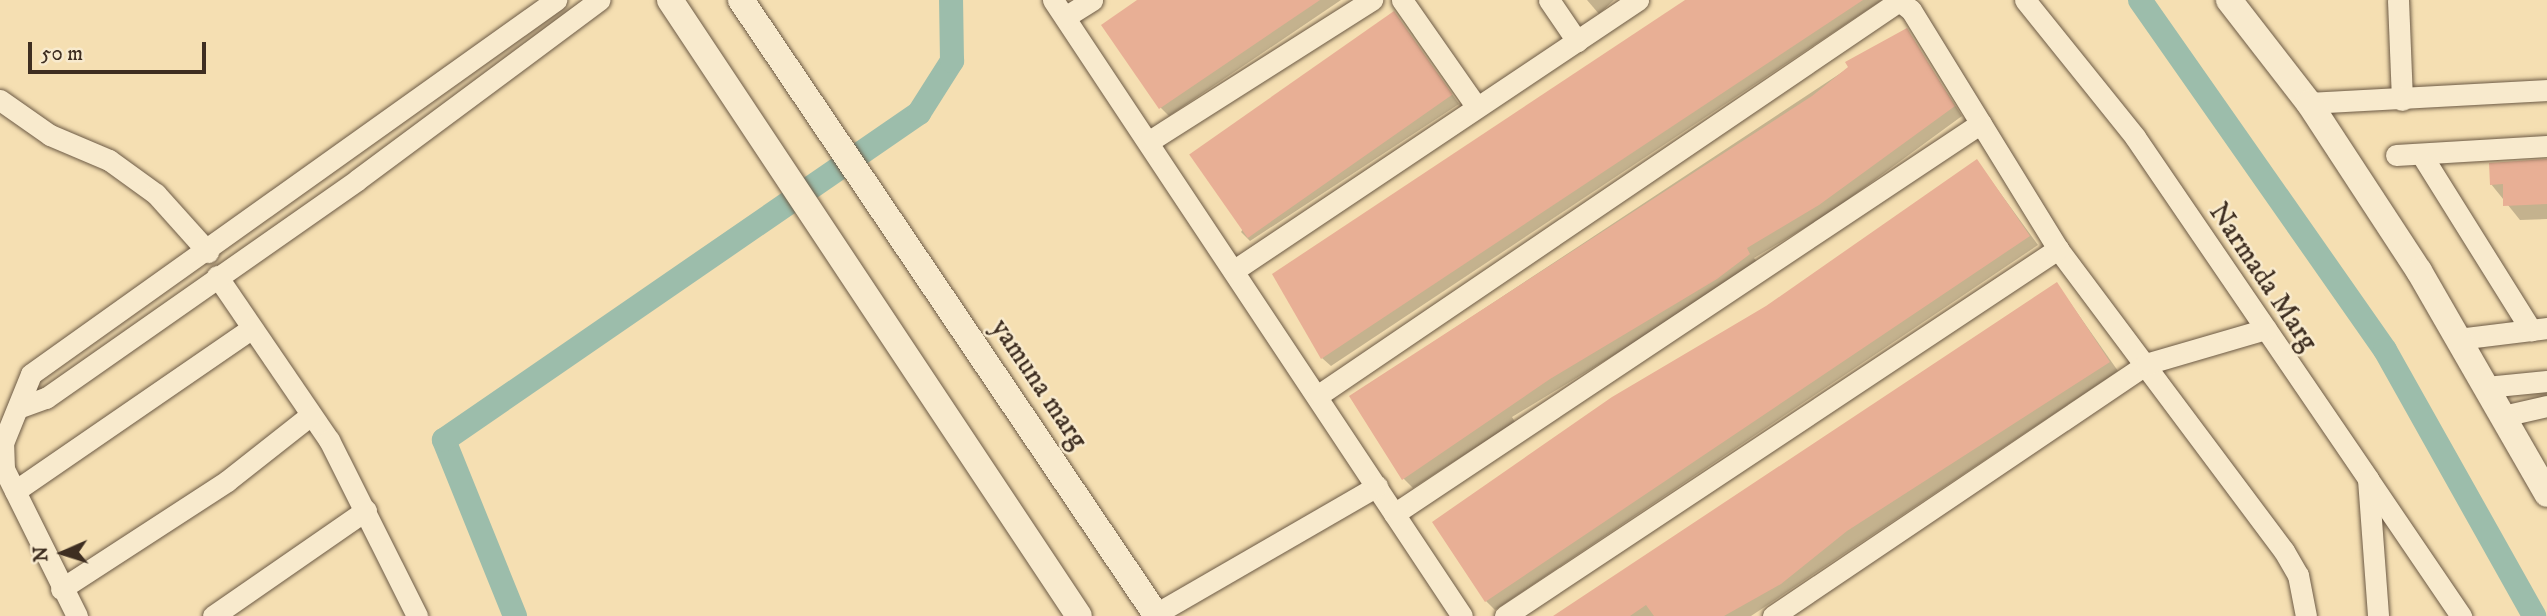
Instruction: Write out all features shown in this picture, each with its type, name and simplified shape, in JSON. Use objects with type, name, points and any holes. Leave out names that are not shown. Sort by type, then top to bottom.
[{"type":"street","points":[[77,616],[61,589],[4,469],[1,444],[31,374],[208,252],[556,0]]},
{"type":"street","points":[[18,408],[46,398],[599,0]]},
{"type":"street","points":[[670,0],[1079,616]]},
{"type":"street","name":"yamuna marg","points":[[741,0],[1155,615]]},
{"type":"street","points":[[1093,0],[1059,9],[1151,140],[1320,394],[1394,514],[1462,616]]},
{"type":"street","points":[[1151,140],[1372,0]]},
{"type":"street","points":[[1402,0],[1476,106]]},
{"type":"street","points":[[1549,0],[1577,41]]},
{"type":"street","points":[[1236,268],[1638,0]]},
{"type":"street","name":"Narmada Marg","points":[[2025,0],[2135,138],[2461,616]]},
{"type":"street","points":[[2230,0],[2309,103],[2458,339],[2547,494]]},
{"type":"street","points":[[2398,0],[2402,100]]},
{"type":"street","points":[[1320,394],[1898,1],[1981,123],[2058,248],[2284,551],[2298,575],[2306,616]]},
{"type":"street","points":[[2309,103],[2547,90]]},
{"type":"street","points":[[0,100],[137,181],[208,252]]},
{"type":"street","points":[[1394,514],[1981,123]]},
{"type":"street","points":[[2396,155],[2547,146]]},
{"type":"street","points":[[2421,154],[2539,329],[2458,339]]},
{"type":"street","points":[[1505,616],[2058,248]]},
{"type":"street","points":[[217,276],[311,415],[366,510],[411,614]]},
{"type":"street","points":[[15,491],[251,329]]},
{"type":"street","points":[[1773,616],[2146,364],[2266,329]]},
{"type":"street","points":[[2486,387],[2547,381]]},
{"type":"street","points":[[2502,416],[2547,406]]},
{"type":"street","points":[[61,589],[227,481],[311,415]]},
{"type":"street","points":[[2368,479],[2378,616]]},
{"type":"street","points":[[1155,615],[1377,486]]},
{"type":"street","points":[[213,616],[366,510]]},
{"type":"building","points":[[1137,0],[1320,0],[1159,109],[1101,25]]},
{"type":"building","points":[[1685,0],[1863,0],[1321,359],[1272,274]]},
{"type":"building","points":[[1394,11],[1453,95],[1248,238],[1189,154]]},
{"type":"building","points":[[1907,28],[1955,106],[1819,205],[1747,248],[1750,254],[1717,279],[1550,379],[1402,480],[1349,396],[1812,96],[1848,67],[1845,62]]},
{"type":"building","points":[[1977,159],[2030,236],[1485,602],[1432,522],[1612,397],[1766,306]]},
{"type":"building","points":[[2547,159],[2547,204],[2503,206],[2503,184],[2490,185],[2489,163]]},
{"type":"building","points":[[2057,282],[2110,362],[1847,531],[1781,584],[1724,616],[1654,616],[1646,605],[1630,616],[1553,616]]},
{"type":"waterway","points":[[515,616],[444,440],[919,113],[952,61],[951,0]]},
{"type":"waterway","points":[[2140,0],[2385,350],[2534,616]]}]
